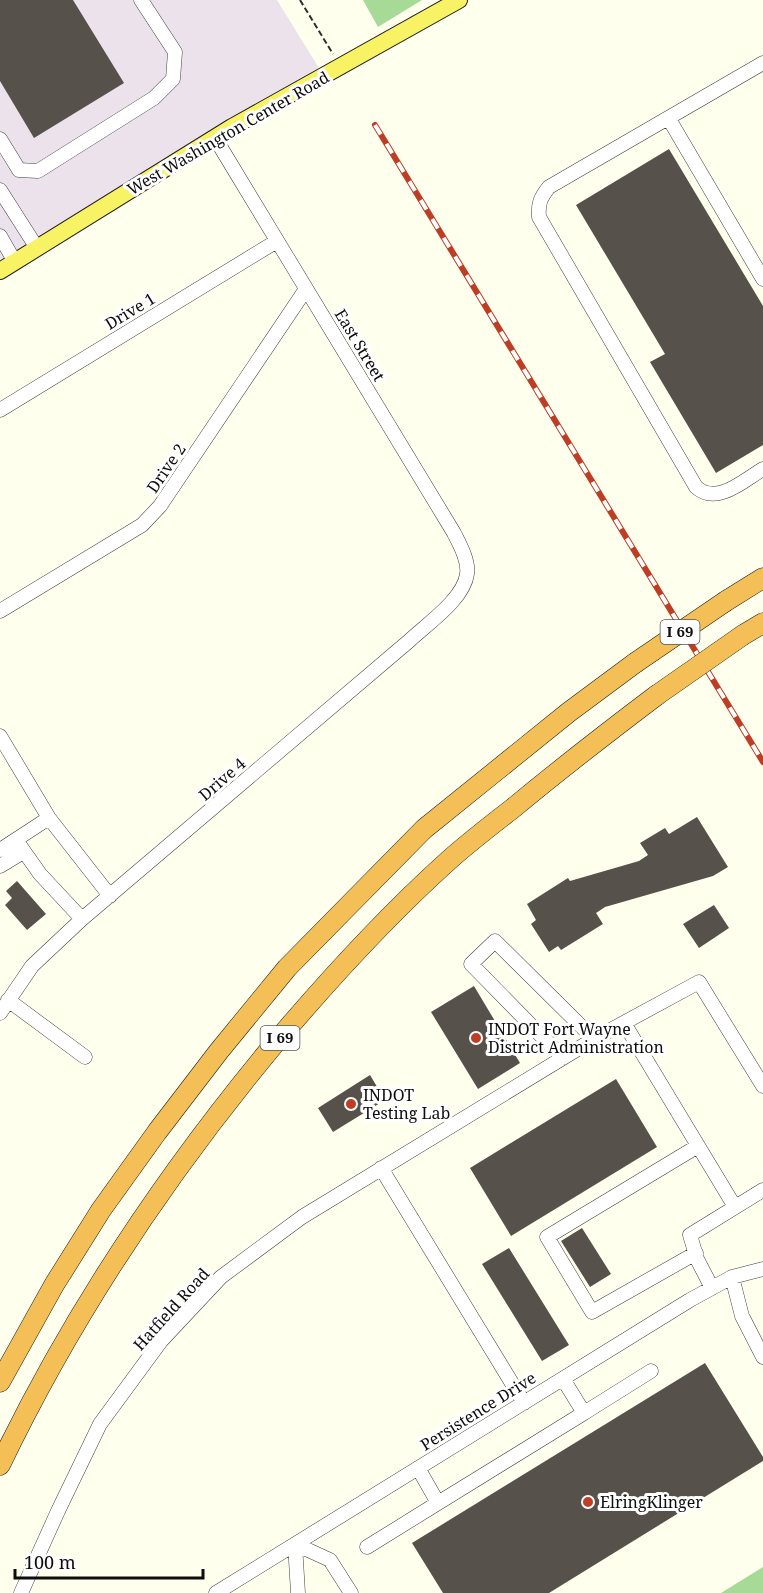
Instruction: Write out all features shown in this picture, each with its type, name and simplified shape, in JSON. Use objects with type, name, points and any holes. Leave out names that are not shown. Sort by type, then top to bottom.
[{"type":"highway","name":"I 69","points":[[0,1382],[54,1285],[101,1210],[164,1123],[287,968],[424,829],[569,712],[635,663],[763,578]]},
{"type":"highway","name":"I 69","points":[[0,1465],[30,1403],[89,1302],[130,1238],[186,1155],[315,996],[448,861],[586,748],[657,695],[763,623]]},
{"type":"main road","name":"West Washington Center Road","points":[[0,271],[215,138],[459,0]]},
{"type":"street","points":[[0,139],[19,170],[38,171],[154,98],[173,79],[175,52],[141,0]]},
{"type":"street","points":[[762,66],[549,187],[541,196],[538,206],[539,217],[696,487],[702,493],[721,494],[763,469]]},
{"type":"street","points":[[669,118],[763,279]]},
{"type":"street","name":"East Street","points":[[215,138],[454,533],[463,552],[467,573]]},
{"type":"street","points":[[0,190],[37,248]]},
{"type":"street","points":[[0,236],[15,262]]},
{"type":"street","name":"Drive 1","points":[[0,410],[277,241]]},
{"type":"street","name":"Drive 2","points":[[0,611],[142,525],[154,512],[306,289]]},
{"type":"street","name":"Drive 4","points":[[0,1013],[32,966],[82,919],[409,641],[458,596],[467,573]]},
{"type":"street","points":[[0,736],[49,818],[110,897]]},
{"type":"street","points":[[0,866],[49,818]]},
{"type":"street","points":[[0,850],[20,846]]},
{"type":"street","points":[[20,846],[49,884],[82,919]]},
{"type":"street","points":[[563,1058],[471,964],[495,940],[594,1039]]},
{"type":"street","name":"Hatfield Road","points":[[21,1593],[99,1424],[161,1341],[221,1277],[302,1217],[594,1039],[699,982],[763,1086]]},
{"type":"street","points":[[8,1000],[85,1057]]},
{"type":"street","points":[[624,1023],[735,1207]]},
{"type":"street","points":[[696,1253],[592,1312],[547,1237],[698,1146]]},
{"type":"street","points":[[381,1168],[524,1403]]},
{"type":"street","points":[[712,1288],[690,1235],[763,1190]]},
{"type":"street","name":"Persistence Drive","points":[[216,1593],[712,1288],[732,1277],[763,1269]]},
{"type":"street","points":[[732,1277],[742,1316],[763,1358]]},
{"type":"street","points":[[367,1547],[651,1371]]},
{"type":"street","points":[[563,1379],[584,1413]]},
{"type":"street","points":[[418,1468],[438,1503]]},
{"type":"street","points":[[298,1593],[295,1544],[330,1560],[351,1593]]},
{"type":"path","points":[[300,0],[333,54]]},
{"type":"shaded area","points":[[0,0],[277,0],[319,68],[0,264]]},
{"type":"green space","points":[[363,0],[422,0],[378,27]]},
{"type":"green space","points":[[763,1567],[763,1593],[721,1593]]},
{"type":"building","points":[[0,0],[73,0],[124,83],[34,138],[0,81]]},
{"type":"building","points":[[669,149],[763,306],[763,445],[716,473],[650,362],[665,354],[576,205]]},
{"type":"building","points":[[697,817],[728,867],[713,876],[605,907],[596,913],[603,924],[561,950],[558,946],[549,952],[531,924],[536,920],[527,904],[568,878],[570,881],[639,861],[648,855],[640,843],[665,828],[669,834]]},
{"type":"building","points":[[17,881],[46,914],[27,930],[5,905],[12,898],[6,891]]},
{"type":"building","points":[[714,905],[729,928],[699,948],[683,924]]},
{"type":"building","name":"INDOT Fort Wayne District Administration","points":[[474,986],[520,1063],[478,1089],[431,1012]]},
{"type":"building","name":"INDOT Testing Lab","points":[[370,1075],[385,1100],[333,1132],[318,1108]]},
{"type":"building","points":[[616,1079],[657,1147],[511,1236],[470,1168]]},
{"type":"building","points":[[582,1228],[611,1274],[590,1287],[561,1241]]},
{"type":"building","points":[[509,1248],[569,1345],[542,1361],[482,1264]]},
{"type":"building","name":"ElringKlinger","points":[[705,1363],[763,1457],[763,1461],[549,1593],[443,1593],[412,1543]]},
{"type":"railway","points":[[375,125],[763,762]]},
{"type":"place","name":"INDOT Fort Wayne District Administration","points":[[476,1038]]},
{"type":"place","name":"INDOT Testing Lab","points":[[351,1104]]},
{"type":"place","name":"ElringKlinger","points":[[588,1502]]}]
